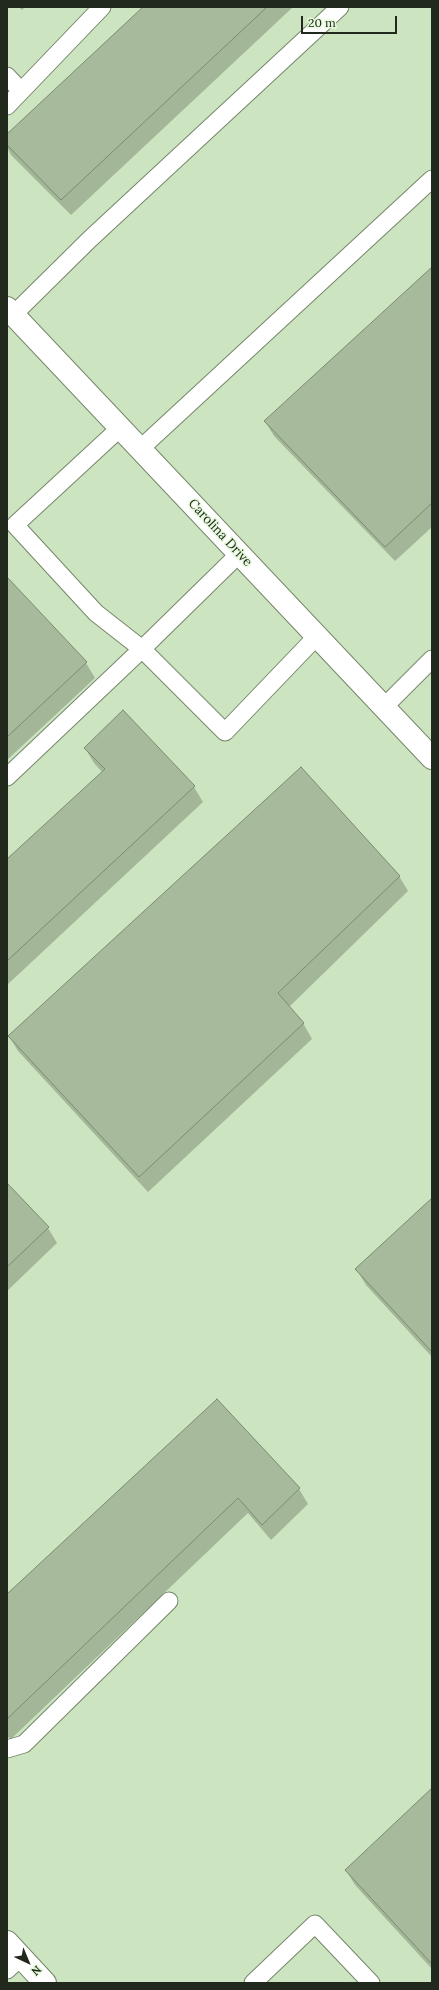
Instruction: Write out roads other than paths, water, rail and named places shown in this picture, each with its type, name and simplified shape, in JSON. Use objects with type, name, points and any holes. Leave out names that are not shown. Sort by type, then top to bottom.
[{"type":"street","name":"Carolina Drive","points":[[10,312],[432,758]]},
{"type":"street","points":[[12,1957],[45,1983]]},
{"type":"lane","points":[[7,106],[102,7]]},
{"type":"lane","points":[[10,312],[340,7]]},
{"type":"lane","points":[[7,76],[21,91]]},
{"type":"lane","points":[[140,449],[432,179]]},
{"type":"lane","points":[[120,428],[15,525],[96,613],[142,649],[225,732],[317,636]]},
{"type":"lane","points":[[7,777],[142,649],[239,554]]},
{"type":"lane","points":[[384,707],[432,659]]},
{"type":"lane","points":[[7,1749],[24,1744],[169,1601]]},
{"type":"lane","points":[[253,1983],[315,1924],[371,1983]]}]
